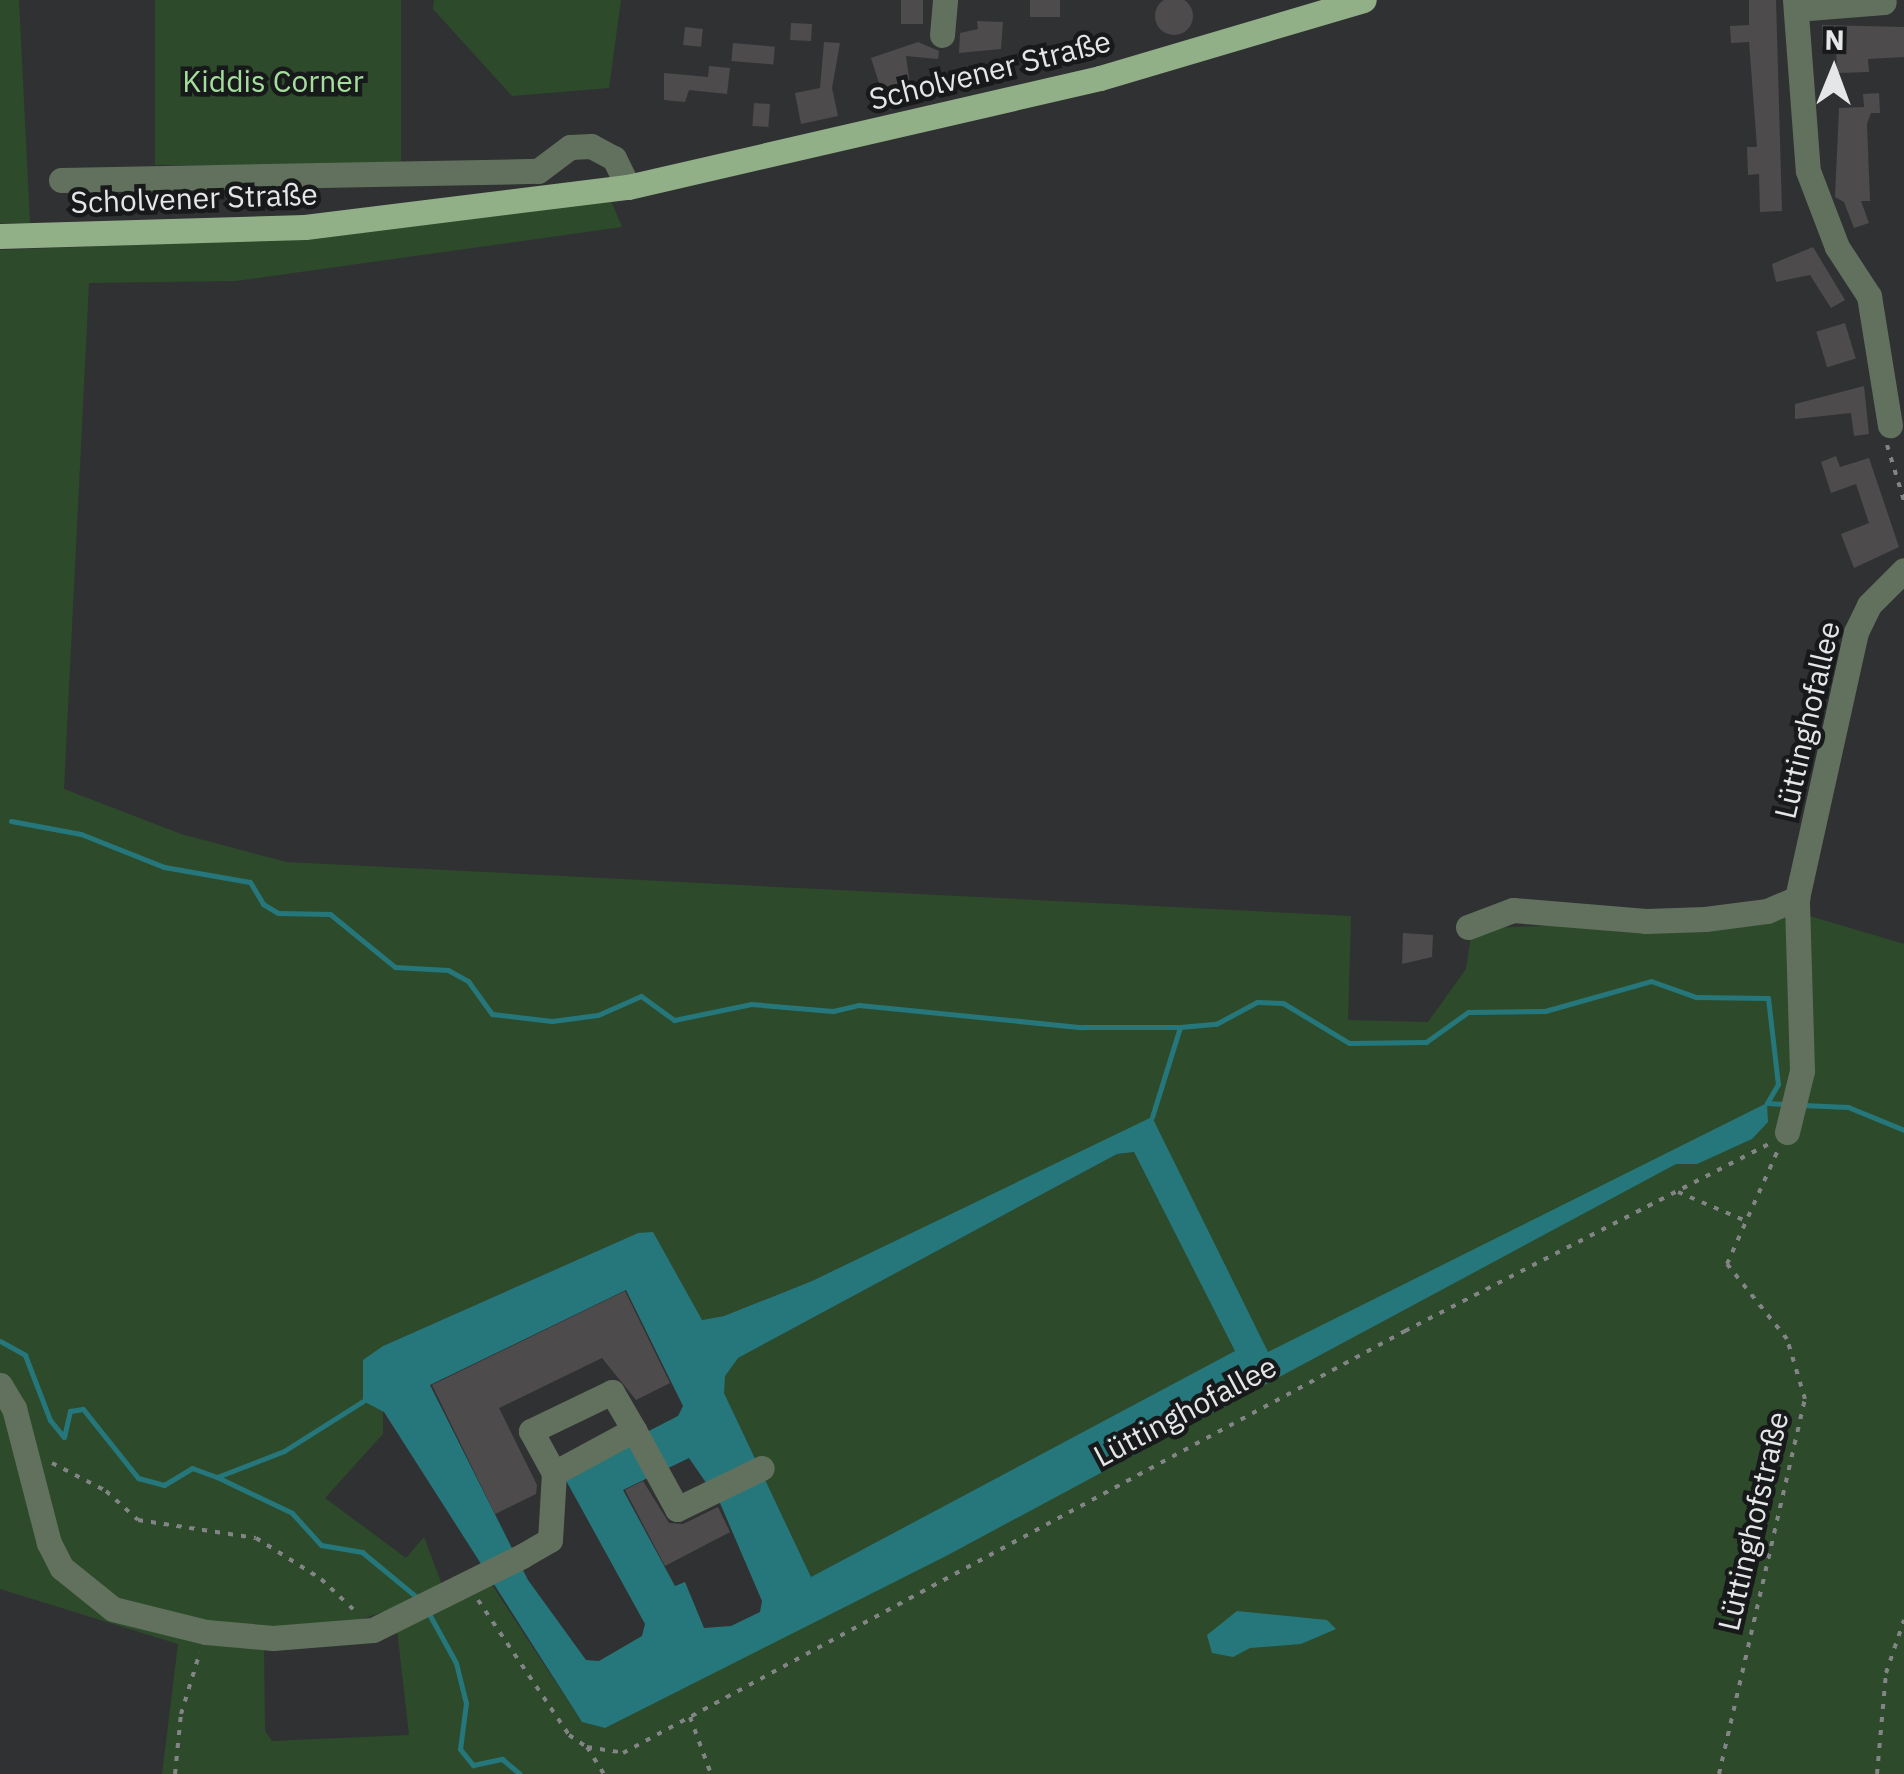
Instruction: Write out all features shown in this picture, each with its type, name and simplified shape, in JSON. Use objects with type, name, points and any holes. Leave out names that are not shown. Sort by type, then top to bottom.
[{"type":"main road","name":"Scholvener Straße","points":[[0,236],[304,227],[628,187],[1033,95],[1364,0]]},
{"type":"street","points":[[942,34],[945,0]]},
{"type":"street","points":[[1884,2],[1796,5],[1808,171],[1837,247],[1869,296],[1890,426]]},
{"type":"street","name":"Scholvener Straße","points":[[61,180],[538,171],[570,148],[590,146],[614,158],[628,187]]},
{"type":"street","name":"Lüttinghofallee","points":[[1787,1132],[1802,1071],[1796,898],[1856,632],[1869,605],[1904,570]]},
{"type":"street","points":[[1468,927],[1513,910],[1646,922],[1767,911],[1796,898]]},
{"type":"street","points":[[0,1385],[14,1408],[49,1544],[83,1591],[113,1609],[206,1632],[273,1638],[383,1623],[550,1540],[554,1473],[532,1431],[612,1392],[677,1509],[762,1468]]},
{"type":"street","points":[[554,1473],[635,1431]]},
{"type":"path","points":[[1890,426],[1887,449],[1904,500]]},
{"type":"path","name":"Lüttinghofallee","points":[[588,1747],[623,1753],[1206,1436],[1787,1132]]},
{"type":"path","name":"Lüttinghofstraße","points":[[1719,1774],[1804,1399],[1787,1339],[1728,1264],[1787,1132]]},
{"type":"path","points":[[1678,1192],[1746,1221]]},
{"type":"path","points":[[25,1449],[106,1491],[138,1520],[256,1538],[383,1623]]},
{"type":"path","points":[[464,1583],[569,1735],[588,1747],[604,1774]]},
{"type":"path","points":[[1876,1774],[1886,1673],[1904,1620]]},
{"type":"path","points":[[176,1774],[181,1714],[206,1632]]},
{"type":"path","points":[[690,1717],[710,1774]]},
{"type":"green space","points":[[0,0],[19,0],[30,223],[0,223]]},
{"type":"green space","name":"Kiddis Corner","points":[[155,0],[401,0],[401,165],[155,165]]},
{"type":"green space","points":[[434,0],[621,0],[609,88],[512,96],[433,9]]},
{"type":"green space","points":[[611,201],[622,227],[236,281],[89,283],[64,789],[181,834],[286,862],[1351,916],[1348,1020],[1428,1022],[1466,969],[1472,929],[1803,914],[1904,944],[1904,1774],[162,1774],[178,1644],[0,1589],[0,1398],[73,1592],[264,1644],[265,1731],[272,1741],[409,1735],[397,1629],[490,1582],[582,1722],[605,1728],[1278,1373],[1152,1118],[812,1281],[724,1316],[702,1320],[638,1233],[383,1346],[383,1434],[325,1498],[406,1558],[424,1537],[442,1585],[386,1611],[347,1624],[278,1629],[182,1619],[109,1596],[81,1576],[58,1546],[0,1376],[0,250],[329,237]]},
{"type":"green space","points":[[1134,1152],[1236,1351],[811,1577],[724,1393],[724,1376],[738,1358],[1117,1154]]},
{"type":"water","points":[[1767,1103],[1768,1122],[1752,1139],[1697,1164],[1676,1164],[946,1556],[605,1728],[582,1722],[384,1412],[363,1401],[363,1360],[383,1346],[638,1233],[653,1232],[702,1320],[724,1316],[812,1281],[1152,1117],[1268,1352]],"holes":[[[1134,1152],[1235,1351],[811,1577],[724,1393],[725,1376],[738,1358],[1117,1154]],[[626,1290],[683,1406],[678,1416],[563,1475],[645,1624],[642,1636],[599,1661],[586,1660],[528,1580],[430,1385]],[[689,1458],[720,1503],[762,1601],[760,1612],[731,1626],[704,1628],[685,1582],[675,1586],[623,1490]]]},
{"type":"water","points":[[1237,1611],[1327,1620],[1336,1629],[1301,1644],[1250,1648],[1233,1657],[1212,1653],[1207,1635]]},
{"type":"building","points":[[1174,-3],[1187,3],[1193,16],[1187,29],[1174,35],[1161,29],[1155,16],[1161,3]]},
{"type":"building","points":[[901,0],[923,0],[923,24],[901,24]]},
{"type":"building","points":[[1030,0],[1060,0],[1060,17],[1030,17]]},
{"type":"building","points":[[1749,0],[1776,0],[1782,211],[1760,212],[1759,174],[1748,175],[1747,147],[1757,147],[1749,42],[1731,43],[1730,26],[1749,25]]},
{"type":"building","points":[[977,21],[1003,22],[1001,49],[959,53],[960,33],[978,29]]},
{"type":"building","points":[[791,23],[812,24],[811,41],[790,40]]},
{"type":"building","points":[[1822,25],[1904,27],[1904,57],[1868,59],[1869,72],[1837,73],[1836,46],[1822,46]]},
{"type":"building","points":[[685,27],[703,29],[701,47],[683,45]]},
{"type":"building","points":[[824,42],[840,43],[832,88],[838,116],[801,124],[795,93],[820,88]]},
{"type":"building","points":[[918,42],[939,51],[938,59],[906,56],[912,99],[886,105],[871,58]]},
{"type":"building","points":[[733,43],[775,47],[773,65],[731,61]]},
{"type":"building","points":[[709,66],[730,68],[727,94],[689,90],[685,102],[664,100],[664,73],[708,77]]},
{"type":"building","points":[[1879,93],[1880,113],[1871,113],[1867,124],[1870,201],[1861,201],[1869,223],[1854,228],[1844,202],[1835,197],[1839,108],[1864,107],[1863,94]]},
{"type":"building","points":[[754,103],[770,104],[768,127],[752,126]]},
{"type":"building","points":[[1813,247],[1845,300],[1831,308],[1810,275],[1776,282],[1772,264]]},
{"type":"building","points":[[1845,323],[1856,358],[1827,367],[1816,332]]},
{"type":"building","points":[[1864,386],[1869,434],[1854,436],[1851,413],[1795,419],[1795,404]]},
{"type":"building","points":[[1836,456],[1840,467],[1869,458],[1899,547],[1854,568],[1841,534],[1869,523],[1856,484],[1831,493],[1821,462]]},
{"type":"building","points":[[1403,933],[1433,935],[1432,957],[1402,964]]},
{"type":"building","points":[[625,1291],[670,1383],[636,1400],[602,1358],[499,1408],[537,1485],[536,1494],[495,1514],[432,1385]]},
{"type":"building","points":[[643,1481],[669,1523],[683,1524],[718,1507],[730,1532],[665,1566],[625,1490]]},
{"type":"waterway","points":[[11,821],[81,834],[164,867],[250,882],[263,904],[278,913],[330,914],[395,967],[448,970],[468,981],[492,1014],[552,1021],[598,1015],[641,996],[674,1020],[751,1004],[833,1011],[859,1005],[1081,1027],[1180,1027],[1216,1024],[1257,1002],[1283,1003],[1349,1043],[1426,1042],[1468,1012],[1545,1011],[1651,981],[1696,997],[1768,998],[1778,1084],[1767,1103],[1786,1104]]},
{"type":"waterway","points":[[1152,1117],[1180,1027]]},
{"type":"waterway","points":[[1802,1105],[1848,1107],[1904,1130]]},
{"type":"waterway","points":[[0,1341],[25,1355],[50,1420],[64,1437],[70,1411],[83,1409],[138,1478],[164,1485],[192,1468],[217,1477],[292,1513],[321,1545],[362,1552],[419,1599]]},
{"type":"waterway","points":[[217,1477],[284,1451],[363,1401]]},
{"type":"waterway","points":[[428,1612],[456,1663],[466,1703],[460,1749],[473,1765],[502,1759],[520,1774]]}]
